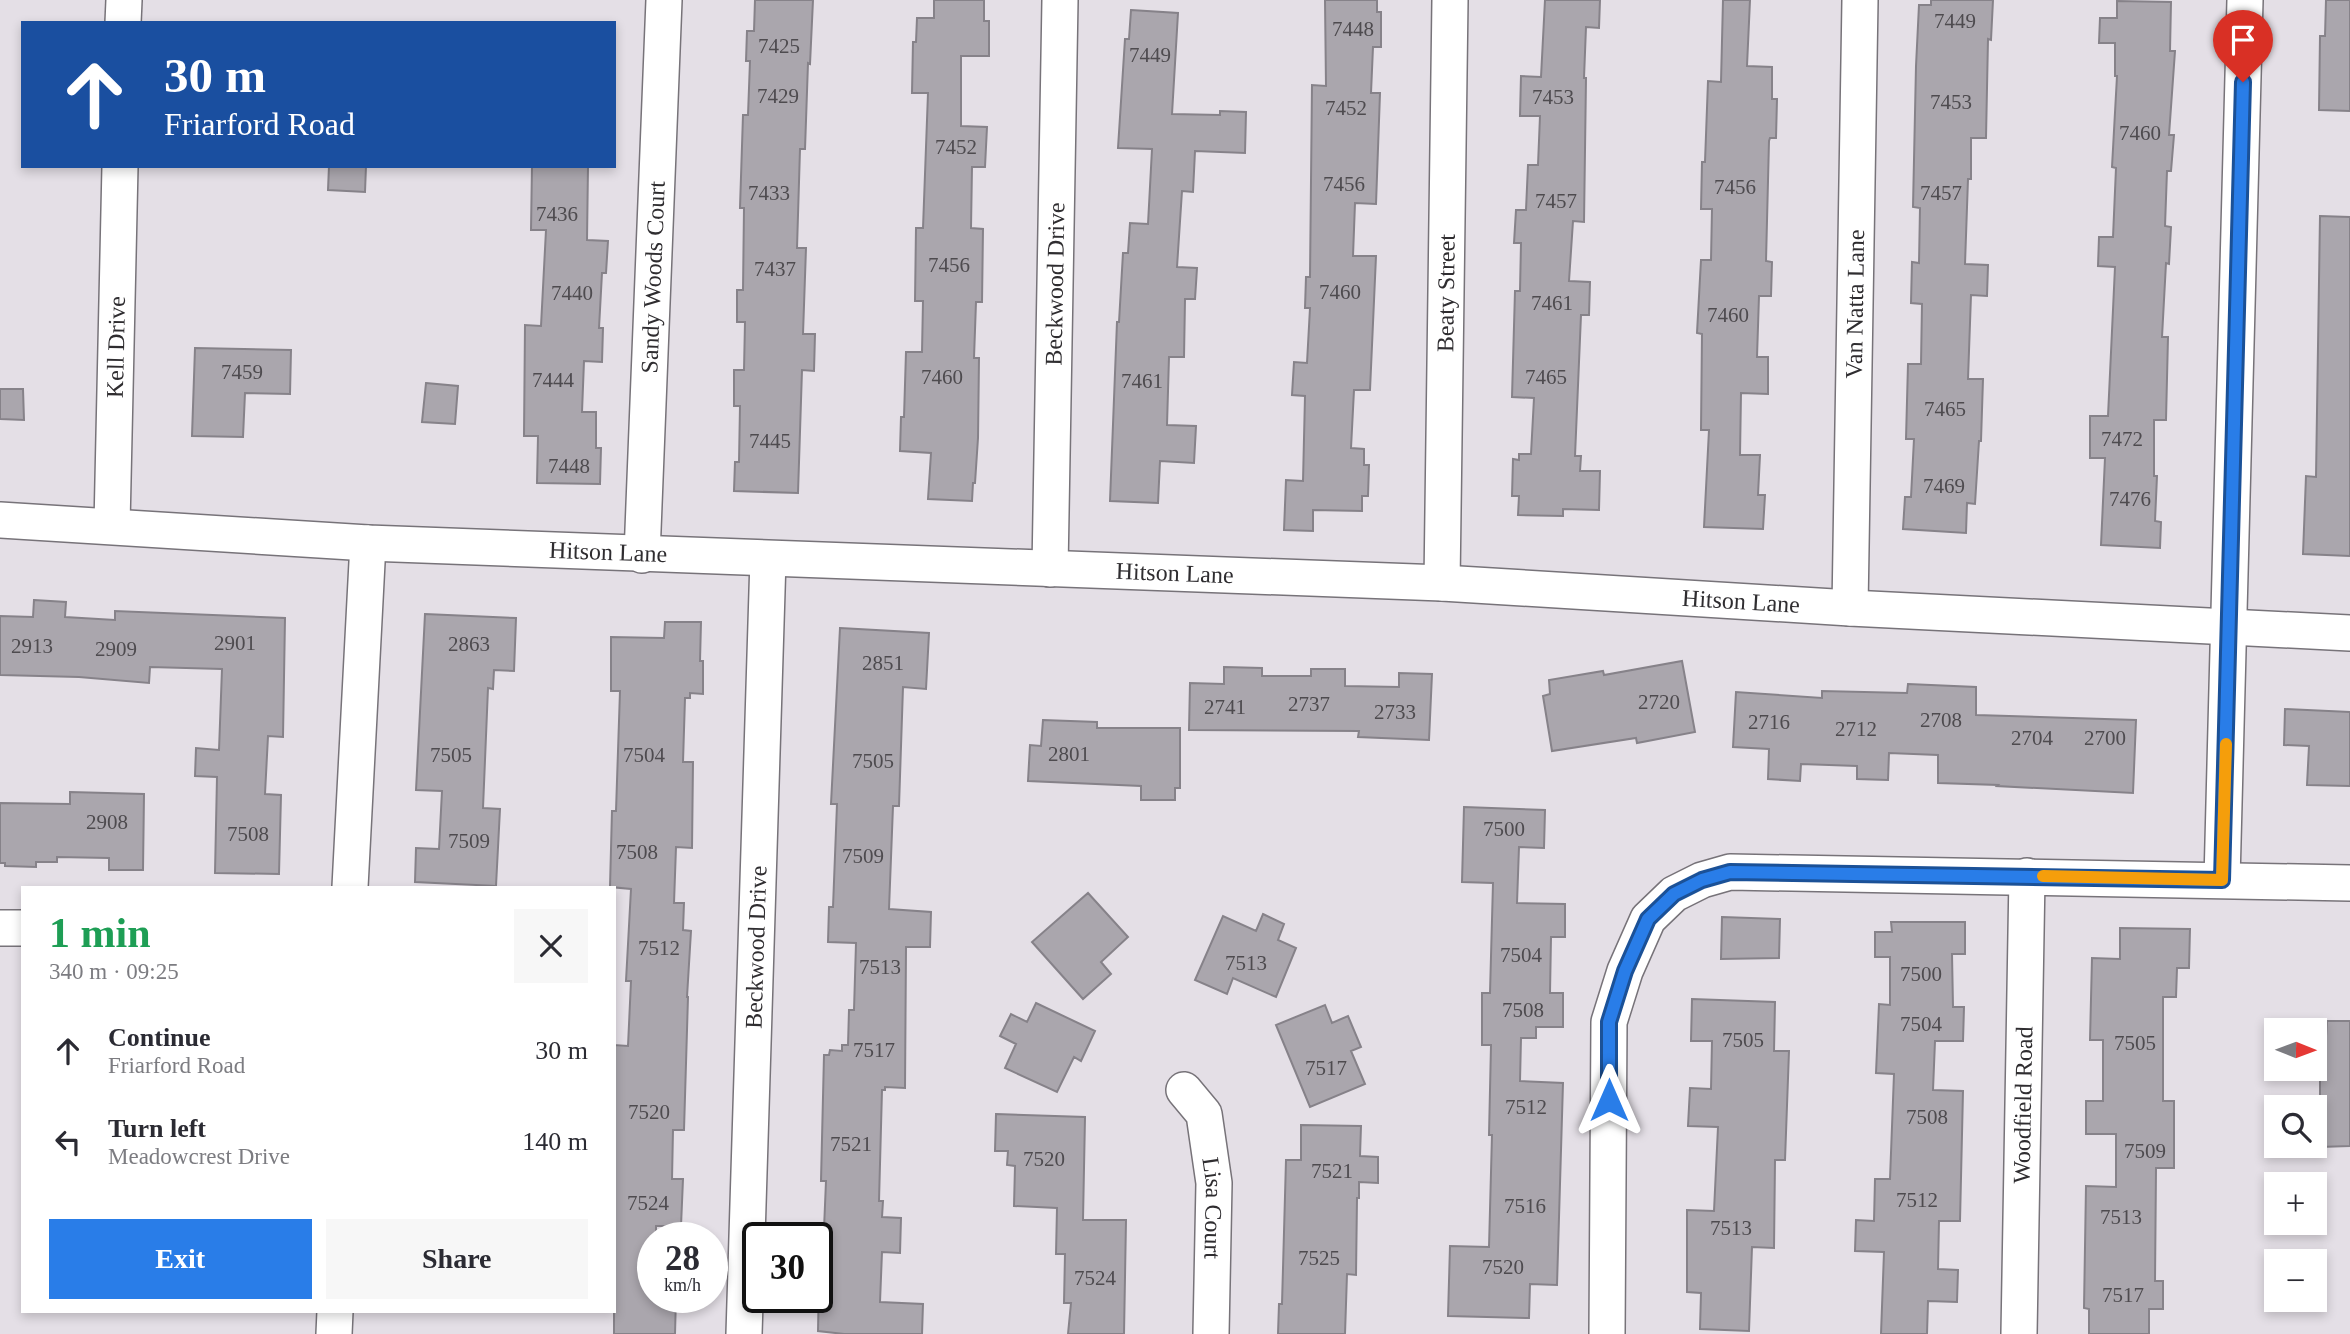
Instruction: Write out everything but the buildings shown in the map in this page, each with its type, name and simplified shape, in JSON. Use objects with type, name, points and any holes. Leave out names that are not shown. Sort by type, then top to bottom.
[{"type":"street","points":[[123,21],[124,0]]},
{"type":"street","name":"Sandy Woods Court","points":[[642,555],[664,0]]},
{"type":"street","name":"Beckwood Drive","points":[[1050,569],[1060,0]]},
{"type":"street","name":"Beaty Street","points":[[1442,583],[1450,0]]},
{"type":"street","name":"Van Natta Lane","points":[[1850,608],[1860,0]]},
{"type":"street","points":[[2222,880],[2245,0]]},
{"type":"street","name":"Kell Drive","points":[[112,525],[120,168]]},
{"type":"street","name":"Hitson Lane","points":[[0,520],[368,543],[642,555],[1442,583],[1850,608],[2350,633]]},
{"type":"street","points":[[350,886],[368,543]]},
{"type":"street","name":"Beckwood Drive","points":[[744,1334],[768,559]]},
{"type":"street","points":[[1607,1334],[1609,1022],[1625,971],[1648,919],[1674,894],[1702,880],[1730,872],[2350,883]]},
{"type":"street","name":"Woodfield Road","points":[[2020,1334],[2028,876]]},
{"type":"street","points":[[0,928],[21,928]]},
{"type":"street","name":"Lisa Court","points":[[1184,1090],[1204,1114],[1214,1183],[1211,1334]]},
{"type":"street","points":[[334,1334],[335,1313]]},
{"type":"slow traffic","points":[[2043,876],[2222,880],[2226,744]]},
{"type":"route","points":[[1609,1100],[1609,1022],[1625,971],[1648,919],[1674,894],[1702,880],[1730,872],[2222,880],[2243,82]]}]
